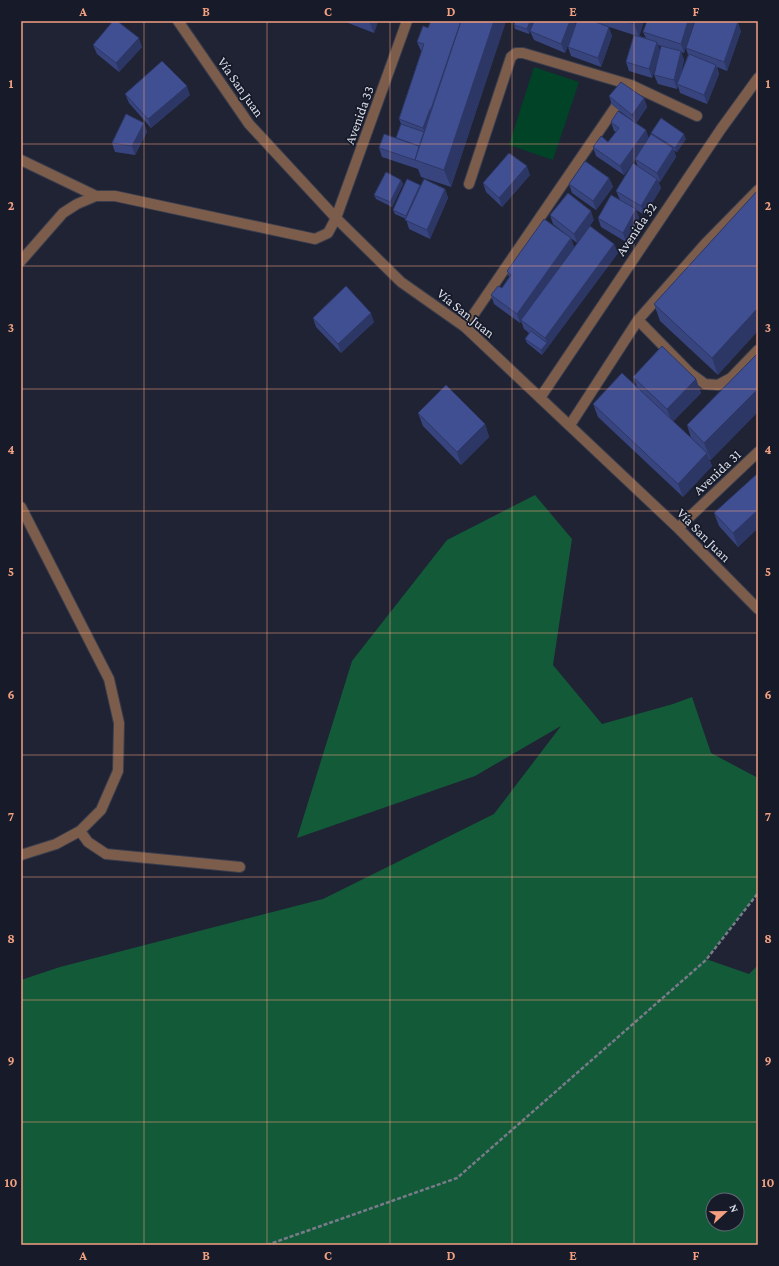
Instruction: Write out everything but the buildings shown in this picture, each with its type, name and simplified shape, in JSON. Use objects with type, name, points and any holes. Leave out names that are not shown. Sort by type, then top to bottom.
[{"type":"street","name":"Vía San Juan","points":[[178,21],[249,124],[336,218],[402,282],[465,327],[678,528],[758,609]]},
{"type":"street","name":"Avenida 33","points":[[96,196],[115,196],[316,239],[328,233],[336,218],[407,21]]},
{"type":"street","points":[[469,184],[511,57],[516,54],[523,53],[631,85],[697,116]]},
{"type":"street","name":"Avenida 32","points":[[540,398],[721,129],[758,78]]},
{"type":"street","points":[[465,327],[631,85]]},
{"type":"street","points":[[21,160],[96,196]]},
{"type":"street","points":[[570,425],[638,320],[705,244],[758,190]]},
{"type":"street","points":[[21,261],[63,213],[77,204],[96,196]]},
{"type":"street","points":[[638,320],[690,374],[705,384],[718,385],[732,378],[758,350]]},
{"type":"street","name":"Avenida 31","points":[[678,528],[758,452]]},
{"type":"street","points":[[21,507],[109,679],[120,722],[118,771],[101,810],[80,831],[56,844],[21,855]]},
{"type":"street","points":[[80,831],[88,842],[106,854],[240,867]]},
{"type":"path","points":[[267,1245],[457,1178],[706,960],[758,894]]},
{"type":"green space","points":[[534,67],[579,82],[553,160],[509,145]]},
{"type":"green space","points":[[535,495],[572,539],[553,665],[602,724],[673,704],[692,697],[711,753],[758,778],[758,893],[706,959],[749,974],[758,965],[758,1245],[21,1245],[21,980],[60,967],[323,899],[494,814],[561,726],[475,776],[297,838],[352,661],[447,540]]}]
